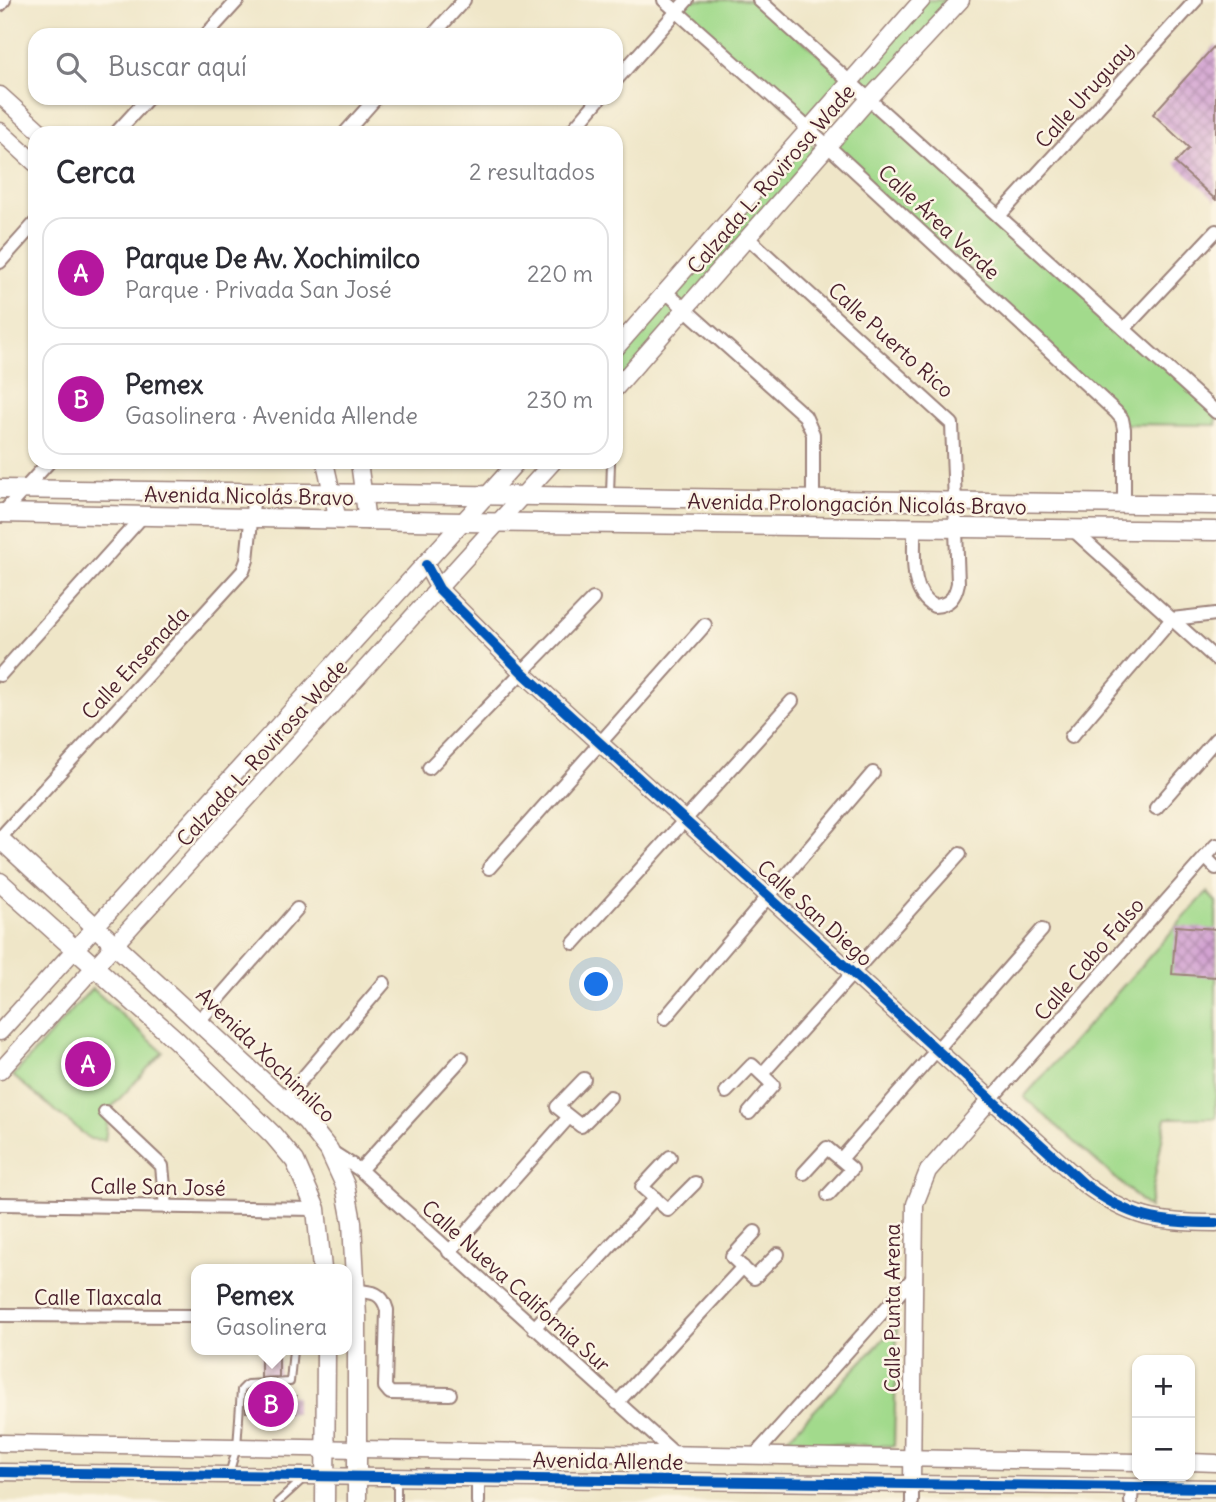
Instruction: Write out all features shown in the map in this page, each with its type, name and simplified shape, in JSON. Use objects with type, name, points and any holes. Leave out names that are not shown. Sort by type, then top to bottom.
[{"type":"main road","name":"Avenida Nicolás Bravo","points":[[0,489],[523,496]]},
{"type":"main road","name":"Avenida Prolongación Nicolás Bravo","points":[[523,496],[1216,505]]},
{"type":"main road","name":"Avenida Nicolás Bravo","points":[[1,514],[498,523]]},
{"type":"main road","name":"Avenida Prolongación Nicolás Bravo","points":[[498,523],[1216,531]]},
{"type":"main road","name":"Avenida Xochimilco","points":[[0,838],[284,1100],[306,1121],[329,1150],[345,1185],[352,1222],[355,1291],[352,1310]]},
{"type":"main road","points":[[0,882],[176,1040],[273,1135],[295,1161],[316,1209],[322,1264]]},
{"type":"main road","name":"Avenida Xochimilco","points":[[352,1339],[357,1502]]},
{"type":"main road","points":[[325,1502],[326,1355]]},
{"type":"street","points":[[0,5],[4,0]]},
{"type":"street","points":[[212,28],[238,0]]},
{"type":"street","points":[[439,28],[464,0]]},
{"type":"street","name":"Calle Área Verde","points":[[664,0],[828,146],[1122,419],[1124,503]]},
{"type":"street","points":[[623,72],[687,0]]},
{"type":"street","name":"Calle Área Verde","points":[[759,0],[1216,412]]},
{"type":"street","name":"Calzada L. Rovirosa Wade","points":[[623,340],[922,0]]},
{"type":"street","name":"Calzada L. Rovirosa Wade","points":[[623,380],[869,99],[961,0]]},
{"type":"street","name":"Calle Uruguay","points":[[999,216],[1196,0]]},
{"type":"street","points":[[0,95],[34,126]]},
{"type":"street","points":[[122,126],[142,105]]},
{"type":"street","points":[[351,126],[370,105]]},
{"type":"street","points":[[575,126],[594,105]]},
{"type":"street","points":[[0,131],[28,157]]},
{"type":"street","points":[[0,262],[28,231]]},
{"type":"street","points":[[1124,329],[1216,231]]},
{"type":"street","name":"Calle Puerto Rico","points":[[747,237],[946,415],[955,435],[957,591],[952,600],[934,606],[925,601],[916,581],[914,527]]},
{"type":"street","points":[[666,292],[811,424],[813,499]]},
{"type":"street","points":[[1,514],[43,469]]},
{"type":"street","points":[[327,469],[338,520]]},
{"type":"street","points":[[361,469],[366,494],[367,521]]},
{"type":"street","name":"Calzada L. Rovirosa Wade","points":[[0,1032],[511,469]]},
{"type":"street","name":"Calzada L. Rovirosa Wade","points":[[0,1071],[546,469]]},
{"type":"street","name":"Calle Ensenada","points":[[0,838],[233,585],[247,560],[254,493]]},
{"type":"street","points":[[0,675],[142,517]]},
{"type":"street","points":[[1072,529],[1216,659]]},
{"type":"street","name":"Calle San Diego","points":[[426,565],[439,589],[522,672],[1084,1184],[1111,1205],[1153,1220],[1216,1223]]},
{"type":"street","points":[[429,768],[593,599]]},
{"type":"street","points":[[1071,737],[1172,620],[1216,614]]},
{"type":"street","points":[[489,868],[705,625]]},
{"type":"street","points":[[574,943],[792,701]]},
{"type":"street","points":[[1156,808],[1216,738]]},
{"type":"street","points":[[664,1018],[873,773]]},
{"type":"street","name":"Calle Cabo Falso","points":[[991,1100],[1216,845]]},
{"type":"street","points":[[726,1092],[757,1069],[853,973],[960,854]]},
{"type":"street","points":[[1205,858],[1216,868]]},
{"type":"street","points":[[199,1021],[297,909]]},
{"type":"street","points":[[841,1159],[1042,930]]},
{"type":"street","points":[[284,1100],[384,983]]},
{"type":"street","points":[[360,1170],[462,1058]]},
{"type":"street","points":[[749,1113],[773,1085],[757,1069]]},
{"type":"street","points":[[584,1079],[557,1107],[581,1126],[610,1097]]},
{"type":"street","name":"Calle Punta Arena","points":[[912,1502],[913,1217],[919,1191],[943,1151],[991,1100]]},
{"type":"street","points":[[105,1112],[162,1166],[166,1207]]},
{"type":"street","points":[[449,1252],[569,1117]]},
{"type":"street","points":[[804,1173],[827,1148],[852,1169],[828,1195]]},
{"type":"street","name":"Calle Nueva California Sur","points":[[329,1150],[360,1170],[675,1454]]},
{"type":"street","points":[[670,1157],[642,1187],[668,1210],[695,1183]]},
{"type":"street","points":[[534,1328],[654,1198]]},
{"type":"street","name":"Calle San José","points":[[0,1204],[316,1209]]},
{"type":"street","points":[[755,1232],[732,1257],[754,1278],[778,1254]]},
{"type":"street","points":[[617,1403],[743,1267]]},
{"type":"street","points":[[755,1455],[913,1278]]},
{"type":"street","points":[[355,1291],[376,1293],[384,1298],[387,1310],[385,1387],[390,1393],[450,1394]]},
{"type":"street","name":"Calle Tlaxcala","points":[[0,1315],[191,1317]]},
{"type":"street","name":"Avenida Allende","points":[[0,1443],[1132,1462]]},
{"type":"street","points":[[1195,1462],[1216,1463]]},
{"type":"street","name":"Avenida Allende","points":[[0,1472],[912,1483],[1132,1494],[1216,1488]]},
{"type":"street","points":[[478,1479],[478,1502]]},
{"type":"lane","points":[[610,497],[611,469]]},
{"type":"lane","points":[[228,1476],[237,1447],[240,1390],[247,1384],[290,1382],[293,1355]]},
{"type":"lane","points":[[278,1502],[306,1477]]},
{"type":"lane","points":[[397,1478],[397,1502]]},
{"type":"green space","points":[[666,0],[758,0],[848,81],[807,126]]},
{"type":"green space","points":[[925,0],[958,0],[869,97],[853,81]]},
{"type":"green space","points":[[869,99],[1216,412],[1216,425],[1124,424],[829,146]]},
{"type":"green space","points":[[802,136],[820,153],[685,308],[667,291]]},
{"type":"green space","points":[[666,292],[684,309],[623,379],[623,341]]},
{"type":"green space","points":[[1207,892],[1216,902],[1216,1118],[1166,1118],[1149,1208],[1024,1097]]},
{"type":"green space","points":[[92,988],[163,1052],[109,1110],[105,1140],[90,1139],[13,1076]]},
{"type":"green space","points":[[897,1325],[894,1446],[783,1443]]},
{"type":"building","points":[[1216,44],[1216,200],[1175,163],[1189,148],[1153,114]]},
{"type":"building","points":[[1176,926],[1216,929],[1216,977],[1172,974]]},
{"type":"building","points":[[261,1355],[279,1355],[279,1377],[261,1378]]},
{"type":"building","points":[[278,1388],[278,1396],[296,1396],[296,1413],[246,1412],[246,1396],[260,1396],[261,1389]]},
{"type":"cycle path","points":[[426,565],[439,589],[522,672],[1084,1184],[1116,1205],[1146,1217],[1178,1222],[1216,1223]]},
{"type":"cycle path","points":[[0,1472],[1216,1488]]},
{"type":"place","name":"Parque De Av. Xochimilco","points":[[88,1064]]},
{"type":"place","name":"Pemex","points":[[271,1404]]}]
